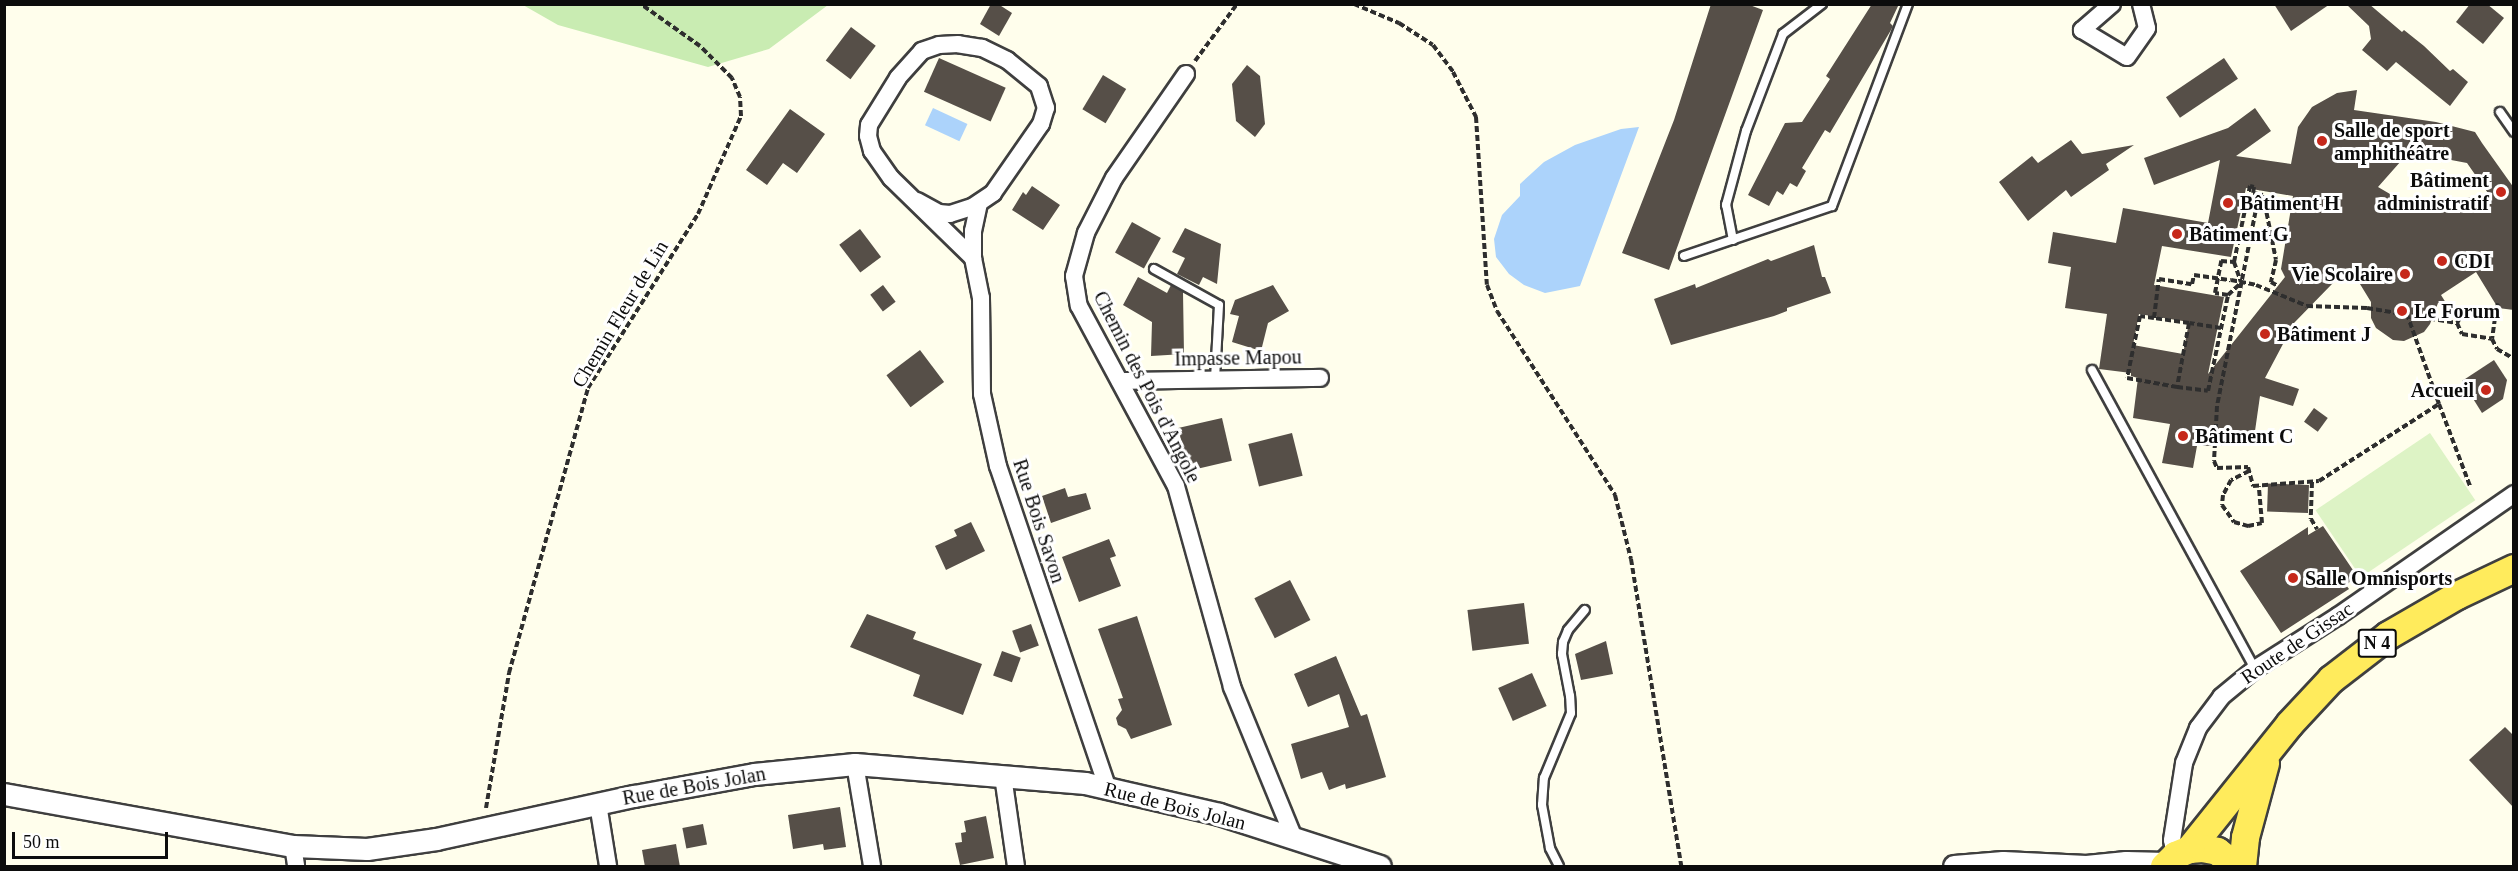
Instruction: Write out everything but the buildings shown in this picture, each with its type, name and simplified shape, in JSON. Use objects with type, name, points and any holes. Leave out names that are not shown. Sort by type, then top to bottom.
[{"type":"main road","name":"N 4","points":[[2174,858],[2268,752],[2302,708],[2357,657],[2388,635],[2449,599],[2514,568]]},
{"type":"main road","name":"N 4","points":[[2242,867],[2245,837],[2268,752]]},
{"type":"main road","points":[[2174,858],[2217,851],[2236,867]]},
{"type":"street","points":[[2112,4],[2082,30],[2127,57],[2147,28],[2141,4]]},
{"type":"street","points":[[917,201],[939,213],[950,214],[979,203],[993,193],[1041,124],[1046,108],[1045,97],[1039,86],[1007,60],[982,48],[958,44],[939,45],[922,51],[898,78],[869,125],[868,136],[872,152],[891,178],[973,258]]},
{"type":"street","name":"Chemin des Pois d'Angole","points":[[1186,74],[1114,178],[1086,233],[1074,276],[1079,306],[1176,486],[1232,687],[1294,838]]},
{"type":"street","name":"Rue Bois Savon","points":[[979,203],[973,231],[973,258],[981,298],[982,394],[998,466],[1108,789]]},
{"type":"street","name":"Impasse Mapou","points":[[1120,381],[1320,378]]},
{"type":"street","name":"Route de Gissac","points":[[2174,858],[2172,840],[2184,763],[2189,747],[2210,710],[2255,669],[2338,616],[2514,494]]},
{"type":"street","name":"Rue de Bois Jolan","points":[[4,794],[294,856],[368,849],[483,829],[754,774],[855,764],[1084,783],[1219,814],[1380,867]]},
{"type":"street","points":[[855,764],[872,867]]},
{"type":"street","points":[[1003,776],[1016,867]]},
{"type":"street","points":[[598,804],[608,867]]},
{"type":"street","points":[[1954,867],[2003,862],[2087,866],[2174,858]]},
{"type":"lane","points":[[1732,240],[1726,205],[1746,130],[1783,34],[1822,4]]},
{"type":"lane","points":[[1684,256],[1832,206],[1908,4]]},
{"type":"lane","points":[[2500,112],[2514,132]]},
{"type":"lane","points":[[1154,269],[1219,305],[1215,379]]},
{"type":"lane","points":[[2092,370],[2255,669]]},
{"type":"lane","points":[[1559,867],[1550,848],[1542,806],[1544,778],[1571,713],[1562,654],[1563,642],[1568,630],[1585,609]]},
{"type":"path","name":"Chemin Fleur de Lin","points":[[483,829],[509,673],[588,388],[698,214],[741,116],[740,97],[732,78],[700,46],[641,4]]},
{"type":"path","points":[[1186,74],[1237,4]]},
{"type":"path","points":[[1354,4],[1399,24],[1433,45],[1453,72],[1476,117],[1487,285],[1497,311],[1615,495],[1632,559],[1681,867]]},
{"type":"path","points":[[2241,283],[2234,262],[2250,186],[2254,187],[2253,193],[2263,195],[2276,260],[2271,282],[2278,286]]},
{"type":"path","points":[[2259,194],[2217,406],[2214,461],[2217,468],[2248,467],[2253,486],[2319,482],[2439,404]]},
{"type":"path","points":[[2228,296],[2215,293],[2221,261],[2234,262]]},
{"type":"path","points":[[2154,318],[2159,279],[2192,284],[2194,275],[2256,285],[2307,306],[2367,308],[2457,323]]},
{"type":"path","points":[[2221,328],[2140,316],[2127,378],[2208,391],[2228,296],[2241,283]]},
{"type":"path","points":[[2498,303],[2492,339],[2497,349],[2514,359]]},
{"type":"path","points":[[2457,323],[2464,312],[2494,318]]},
{"type":"path","points":[[2407,314],[2470,486]]},
{"type":"path","points":[[2177,387],[2189,323]]},
{"type":"path","points":[[2457,323],[2462,334],[2492,339]]},
{"type":"path","points":[[2249,471],[2231,480],[2223,495],[2222,505],[2234,522],[2248,526],[2262,523],[2259,486]]},
{"type":"path","points":[[2312,482],[2311,519],[2317,529]]},
{"type":"green space","points":[[523,5],[828,5],[769,49],[708,67],[558,25]]},
{"type":"green space","points":[[2430,433],[2475,500],[2361,577],[2316,510]]},
{"type":"water","points":[[933,108],[967,124],[959,141],[925,125]]},
{"type":"water","points":[[1639,127],[1580,286],[1545,293],[1524,285],[1509,274],[1496,257],[1494,239],[1502,215],[1520,196],[1520,184],[1544,162],[1575,145],[1621,129]]},
{"type":"place","name":"Salle de sport amphithéâtre","points":[[2322,141]]},
{"type":"place","name":"Bâtiment administratif","points":[[2501,192]]},
{"type":"place","name":"Bâtiment H","points":[[2228,203]]},
{"type":"place","name":"Bâtiment G","points":[[2177,234]]},
{"type":"place","name":"CDI","points":[[2442,261]]},
{"type":"place","name":"Vie Scolaire","points":[[2405,274]]},
{"type":"place","name":"Le Forum","points":[[2402,311]]},
{"type":"place","name":"Bâtiment J","points":[[2265,334]]},
{"type":"place","name":"Accueil","points":[[2486,390]]},
{"type":"place","name":"Bâtiment C","points":[[2183,436]]},
{"type":"place","name":"Salle Omnisports","points":[[2293,578]]}]
